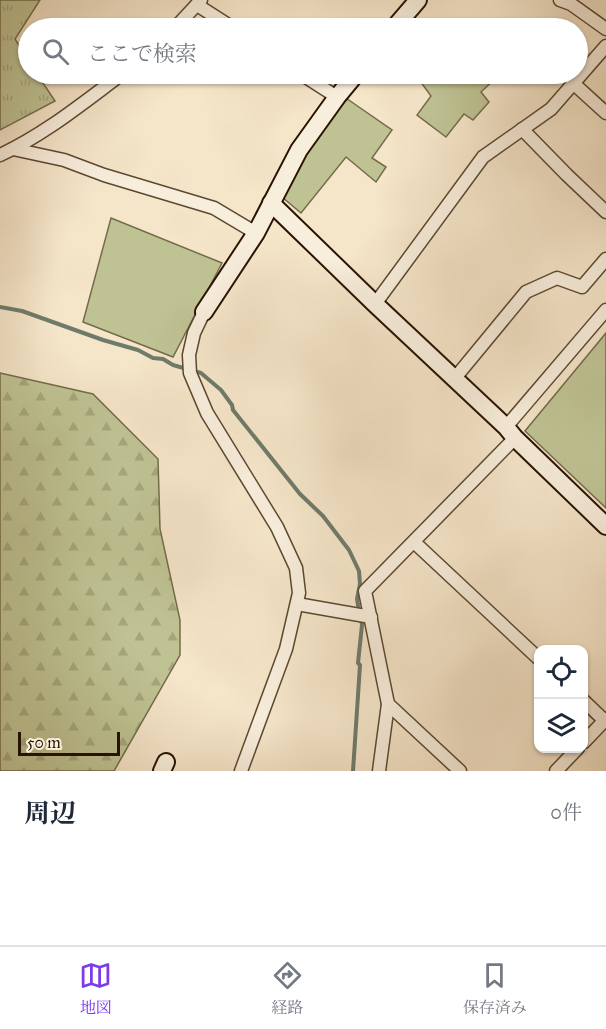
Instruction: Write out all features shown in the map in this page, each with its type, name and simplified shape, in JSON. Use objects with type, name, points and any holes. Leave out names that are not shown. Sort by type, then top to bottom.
[{"type":"street","points":[[403,18],[418,0]]},
{"type":"street","points":[[560,0],[571,4],[606,29]]},
{"type":"street","points":[[184,18],[199,2],[220,18]]},
{"type":"street","points":[[588,66],[606,46]]},
{"type":"street","points":[[0,155],[71,112],[109,84]]},
{"type":"street","points":[[317,84],[337,97]]},
{"type":"street","points":[[241,771],[286,649],[299,593],[296,568],[278,527],[207,412],[190,373],[189,355],[194,333],[204,312],[256,233],[299,150],[348,84]]},
{"type":"street","points":[[375,304],[483,157],[551,109],[572,84]]},
{"type":"street","points":[[574,84],[606,113]]},
{"type":"street","points":[[522,129],[606,212]]},
{"type":"street","points":[[13,149],[64,160],[104,175],[214,208],[256,233]]},
{"type":"street","points":[[271,203],[606,526]]},
{"type":"street","points":[[454,378],[526,292],[557,278],[582,287],[606,259]]},
{"type":"street","points":[[379,771],[388,704],[365,591],[414,542],[510,432],[606,310]]},
{"type":"street","points":[[414,542],[534,654]]},
{"type":"street","points":[[297,604],[371,617]]},
{"type":"street","points":[[388,704],[460,771]]},
{"type":"street","points":[[588,705],[606,721],[588,738]]},
{"type":"street","points":[[556,771],[573,753]]},
{"type":"green space","points":[[0,0],[40,0],[28,18],[18,18],[18,34],[15,39],[18,44],[18,84],[44,84],[55,101],[0,130]]},
{"type":"green space","points":[[422,84],[489,84],[481,92],[489,102],[473,120],[464,114],[446,137],[417,115],[431,96]]},
{"type":"green space","points":[[343,96],[392,130],[372,158],[386,167],[376,182],[346,157],[301,213],[282,197],[301,155]]},
{"type":"green space","points":[[111,218],[222,263],[173,357],[83,322]]},
{"type":"green space","points":[[606,333],[606,508],[525,431]]},
{"type":"green space","points":[[0,373],[93,394],[158,459],[160,529],[180,620],[180,655],[114,771],[0,771]]},
{"type":"waterway","points":[[0,307],[22,311],[201,373],[221,390],[233,410],[300,494],[323,516],[349,550],[359,571],[360,584],[357,599],[359,611]]},
{"type":"waterway","points":[[353,771],[361,619]]}]
